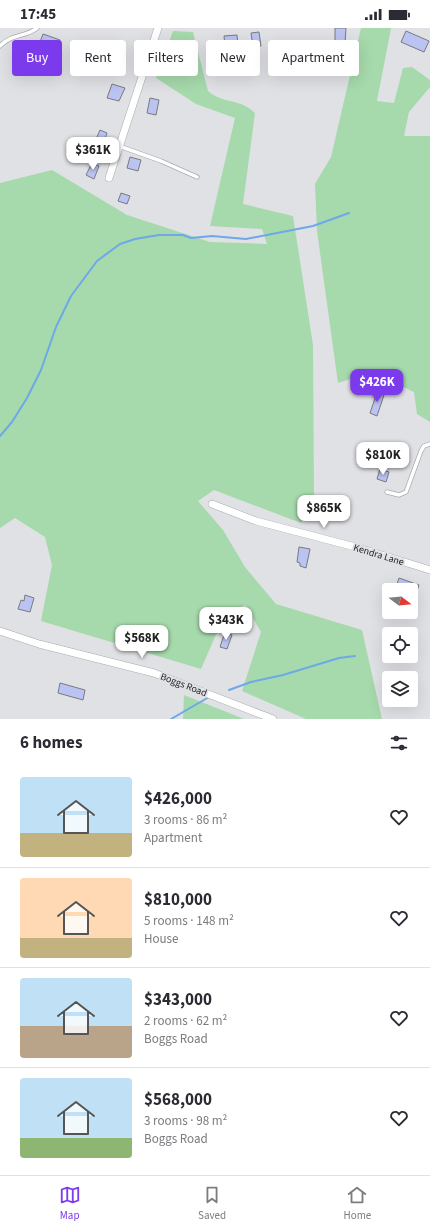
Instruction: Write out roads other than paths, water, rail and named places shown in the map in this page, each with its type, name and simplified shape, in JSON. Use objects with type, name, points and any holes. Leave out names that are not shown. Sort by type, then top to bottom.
[{"type":"street","points":[[109,178],[158,28]]},
{"type":"street","name":"Kendra Lane","points":[[212,504],[256,521],[359,548],[430,570]]},
{"type":"street","name":"Boggs Road","points":[[0,630],[39,644],[154,673],[273,719]]},
{"type":"lane","points":[[0,46],[12,36],[31,32],[37,28]]},
{"type":"lane","points":[[119,146],[161,161],[197,177]]},
{"type":"lane","points":[[387,492],[399,494],[406,492],[424,446],[430,444]]},
{"type":"waterway","points":[[0,436],[12,422],[27,398],[41,370],[56,327],[71,296],[97,261],[120,244],[135,239],[159,235],[183,235],[191,238],[212,236],[246,239],[313,226],[349,213]]},
{"type":"waterway","points":[[229,690],[251,682],[283,675],[339,658],[355,656]]},
{"type":"waterway","points":[[171,719],[209,697]]}]
